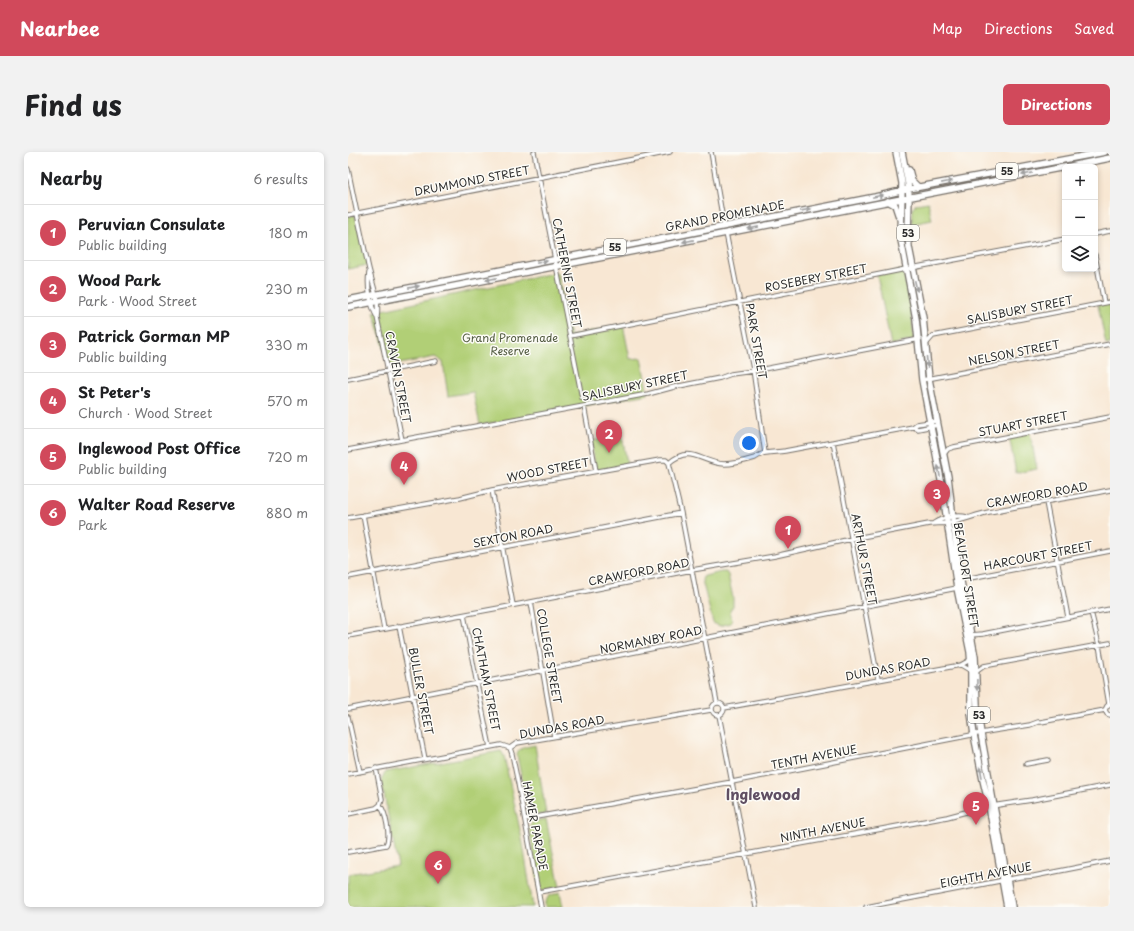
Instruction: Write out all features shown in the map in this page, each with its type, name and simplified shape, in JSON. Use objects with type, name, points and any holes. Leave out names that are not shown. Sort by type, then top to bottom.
[{"type":"main road","name":"BEAUFORT STREET","points":[[896,152],[902,190],[901,240],[916,319],[922,380],[960,576],[959,587]]},
{"type":"main road","name":"BEAUFORT STREET","points":[[902,152],[909,198],[908,234],[924,330],[929,379],[948,477],[950,520],[959,587],[973,661],[981,734],[1007,907]]},
{"type":"main road","points":[[905,152],[912,181],[918,187]]},
{"type":"main road","name":"GRAND PROMENADE","points":[[348,300],[1076,155],[1105,152]]},
{"type":"main road","name":"GRAND PROMENADE","points":[[1086,164],[1110,158]]},
{"type":"main road","name":"GRAND PROMENADE","points":[[348,307],[1062,168]]},
{"type":"main road","points":[[888,201],[893,203],[897,208],[901,229]]},
{"type":"main road","points":[[440,282],[442,284],[460,286]]},
{"type":"main road","name":"BEAUFORT STREET","points":[[969,635],[973,643],[973,661]]},
{"type":"main road","name":"BEAUFORT STREET","points":[[974,671],[971,713],[983,780],[991,806]]},
{"type":"main road","name":"BEAUFORT STREET","points":[[1004,880],[1012,907]]},
{"type":"street","name":"CATHERINE STREET","points":[[534,152],[582,398]]},
{"type":"street","name":"DRUMMOND STREET","points":[[348,215],[670,152]]},
{"type":"street","points":[[711,152],[724,226]]},
{"type":"street","name":"CRAVEN STREET","points":[[348,169],[372,278],[374,302],[378,310],[377,317],[402,440]]},
{"type":"street","points":[[1098,233],[1110,231]]},
{"type":"street","name":"PARK STREET","points":[[726,233],[753,371],[765,453]]},
{"type":"street","name":"ROSEBERY STREET","points":[[570,336],[1062,240]]},
{"type":"street","points":[[1098,271],[1104,303]]},
{"type":"street","name":"SALISBURY STREET","points":[[933,336],[1110,302]]},
{"type":"street","points":[[924,330],[933,336],[926,344]]},
{"type":"street","name":"SALISBURY STREET","points":[[348,450],[648,394],[696,382],[720,378],[731,374],[925,338]]},
{"type":"street","name":"NELSON STREET","points":[[922,380],[1110,344]]},
{"type":"street","points":[[348,379],[436,361]]},
{"type":"street","points":[[584,406],[596,471]]},
{"type":"street","name":"STUART STREET","points":[[943,455],[948,449],[1110,417]]},
{"type":"street","name":"WOOD STREET","points":[[348,518],[399,510],[492,490],[596,471],[660,460],[666,460],[669,462],[679,455],[687,454],[717,463],[727,464],[745,461],[765,453],[774,453],[913,427],[918,429],[930,424],[938,423]]},
{"type":"street","name":"ARTHUR STREET","points":[[833,442],[878,679]]},
{"type":"street","points":[[669,462],[681,513],[717,703]]},
{"type":"street","points":[[492,490],[513,606]]},
{"type":"street","name":"CRAWFORD ROAD","points":[[348,636],[513,606],[692,570],[775,556],[851,539],[934,523],[939,524],[950,520],[962,520],[966,517],[1110,490]]},
{"type":"street","points":[[1046,502],[1068,617]]},
{"type":"street","name":"SEXTON ROAD","points":[[348,577],[681,513]]},
{"type":"street","points":[[363,515],[384,629]]},
{"type":"street","name":"HARCOURT STREET","points":[[960,576],[970,578],[1110,551]]},
{"type":"street","name":"HARCOURT STREET","points":[[959,587],[970,578]]},
{"type":"street","name":"NORMANBY ROAD","points":[[348,708],[477,684],[959,587]]},
{"type":"street","name":"COLLEGE STREET","points":[[531,602],[554,737]]},
{"type":"street","points":[[969,635],[983,634],[1110,609]]},
{"type":"street","points":[[1091,612],[1110,704],[1106,706],[1105,710],[1107,714],[1110,715]]},
{"type":"street","name":"CHATHAM STREET","points":[[464,614],[490,747]]},
{"type":"street","name":"BULLER STREET","points":[[399,626],[425,759]]},
{"type":"street","points":[[973,643],[983,634]]},
{"type":"street","points":[[961,665],[974,671],[984,666],[1110,643]]},
{"type":"street","points":[[973,661],[984,666]]},
{"type":"street","name":"DUNDAS ROAD","points":[[724,708],[961,665],[973,661]]},
{"type":"street","points":[[717,703],[722,704],[724,708],[724,712],[719,715],[714,714],[711,710],[713,705],[717,703]]},
{"type":"street","name":"DUNDAS ROAD","points":[[348,774],[500,745],[510,748],[517,743],[711,710]]},
{"type":"street","name":"TENTH AVENUE","points":[[525,819],[732,782],[1105,710]]},
{"type":"street","points":[[719,715],[756,907]]},
{"type":"street","points":[[348,716],[360,772]]},
{"type":"street","name":"HAMER PARADE","points":[[510,748],[541,907]]},
{"type":"street","points":[[1026,764],[1048,760]]},
{"type":"street","points":[[348,814],[376,808],[380,805],[382,799],[376,768]]},
{"type":"street","name":"NINTH AVENUE","points":[[538,892],[958,814],[991,806],[1032,800],[1110,785]]},
{"type":"street","points":[[348,852],[386,845],[389,836],[384,810],[380,805]]},
{"type":"street","name":"EIGHTH AVENUE","points":[[866,907],[1110,861]]},
{"type":"green space","points":[[928,202],[932,220],[912,224],[913,207],[916,204]]},
{"type":"green space","points":[[355,215],[368,265],[348,269],[348,216]]},
{"type":"green space","points":[[903,270],[911,306],[914,340],[891,345],[877,275]]},
{"type":"green space","name":"Grand Promenade Reserve","points":[[558,272],[570,336],[623,325],[630,359],[641,358],[648,394],[480,425],[473,392],[448,396],[443,362],[435,357],[389,366],[374,312]]},
{"type":"green space","points":[[1110,302],[1110,344],[1106,345],[1098,305]]},
{"type":"green space","points":[[1030,433],[1037,469],[1016,473],[1009,436]]},
{"type":"green space","points":[[622,435],[627,464],[596,471],[591,441]]},
{"type":"green space","points":[[726,572],[728,575],[733,598],[733,606],[730,610],[731,623],[720,626],[713,623],[702,580],[705,576]]},
{"type":"green space","points":[[535,745],[546,814],[531,816],[528,811],[517,755],[522,748]]},
{"type":"green space","points":[[501,751],[504,756],[523,844],[533,907],[348,907],[348,874],[398,866],[381,779],[386,772]]},
{"type":"green space","points":[[546,819],[560,887],[543,890],[539,887],[529,827],[534,821]]},
{"type":"green space","points":[[560,892],[563,907],[545,907],[545,902],[549,896]]},
{"type":"place","name":"Wood Park","points":[[609,453]]},
{"type":"place","name":"St Peter's","points":[[404,485]]},
{"type":"place","name":"Patrick Gorman MP","points":[[937,513]]},
{"type":"place","name":"Peruvian Consulate","points":[[788,549]]},
{"type":"place","name":"Inglewood Post Office","points":[[976,825]]},
{"type":"place","name":"Walter Road Reserve","points":[[438,884]]},
{"type":"district","name":"Inglewood","points":[[763,795]]}]
